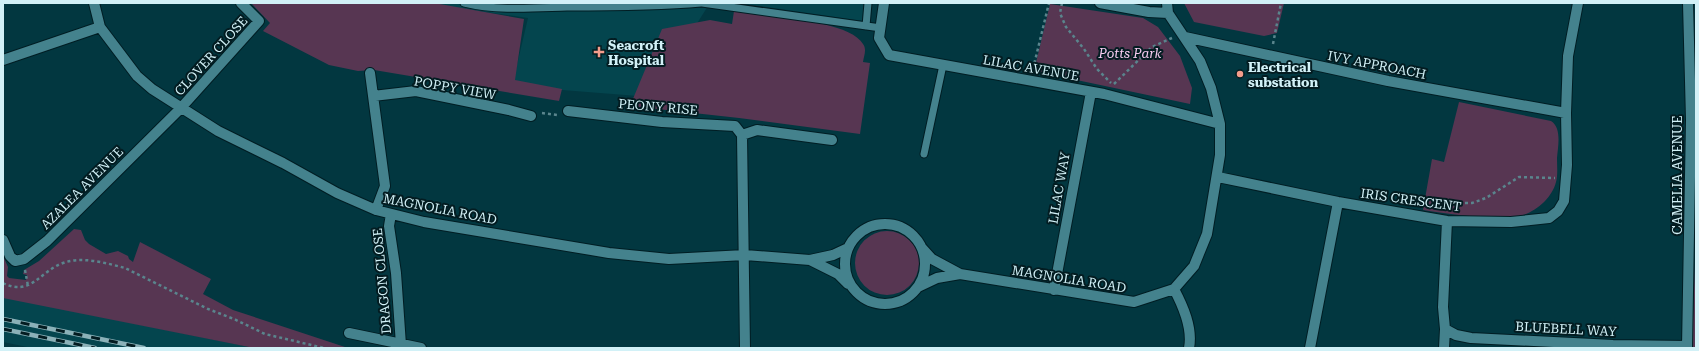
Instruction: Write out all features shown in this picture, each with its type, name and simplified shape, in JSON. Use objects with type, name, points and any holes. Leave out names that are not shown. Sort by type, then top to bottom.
[{"type":"street","name":"MAGNOLIA ROAD","points":[[94,3],[100,28],[137,76],[152,89],[180,109],[218,131],[283,163],[337,193],[376,210],[424,222],[609,253],[669,259],[744,255],[810,260],[833,255],[848,248]]},
{"type":"street","name":"CLOVER CLOSE","points":[[180,109],[259,21],[241,3]]},
{"type":"street","name":"LILAC AVENUE","points":[[884,3],[880,38],[889,55],[1091,92],[1220,124]]},
{"type":"street","points":[[1100,3],[1149,12],[1167,8],[1200,61],[1208,81],[1220,124],[1218,177],[1208,234],[1194,266],[1174,290],[1183,306],[1188,325],[1189,348]]},
{"type":"street","name":"IRIS CRESCENT","points":[[1218,177],[1338,202],[1443,220],[1511,222],[1550,218],[1558,211],[1564,201],[1566,179],[1568,56],[1578,3]]},
{"type":"street","name":"CAMELIA AVENUE","points":[[1687,347],[1691,120],[1688,3]]},
{"type":"street","points":[[3,60],[100,28]]},
{"type":"street","name":"IVY APPROACH","points":[[1183,35],[1271,56],[1388,81],[1566,113]]},
{"type":"street","points":[[370,73],[385,186],[376,210]]},
{"type":"street","name":"POPPY VIEW","points":[[373,96],[416,91],[531,116]]},
{"type":"street","name":"LILAC WAY","points":[[1054,290],[1091,92]]},
{"type":"street","name":"AZALEA AVENUE","points":[[3,240],[15,265],[24,259],[47,241],[180,109]]},
{"type":"street","name":"PEONY RISE","points":[[568,111],[662,122],[735,126],[742,135]]},
{"type":"street","points":[[745,348],[744,255],[742,229],[742,135],[757,130],[832,140]]},
{"type":"street","points":[[1310,348],[1338,202]]},
{"type":"street","name":"DRAGON CLOSE","points":[[390,214],[389,226],[396,273],[401,344]]},
{"type":"street","points":[[1443,220],[1444,348]]},
{"type":"street","name":"MAGNOLIA ROAD","points":[[852,286],[846,274],[845,261],[848,248],[854,237],[865,229],[878,224],[891,224],[904,228],[915,237],[932,259],[960,274],[1134,302],[1174,290]]},
{"type":"street","points":[[918,287],[924,275],[925,268],[922,248]]},
{"type":"street","name":"MAGNOLIA ROAD","points":[[810,260],[838,274],[852,286],[860,296],[872,302],[885,304],[898,302],[909,296],[918,287],[937,278],[960,274]]},
{"type":"street","name":"BLUEBELL WAY","points":[[1445,329],[1456,335],[1471,338],[1687,347]]},
{"type":"street","name":"DRAGON CLOSE","points":[[349,333],[421,348]]},
{"type":"lane","points":[[464,3],[481,7],[668,6],[701,3],[881,28]]},
{"type":"lane","points":[[866,26],[868,3]]},
{"type":"lane","points":[[924,154],[943,65]]},
{"type":"path","points":[[1030,81],[1049,3]]},
{"type":"path","points":[[1062,3],[1060,14],[1066,27],[1084,49],[1097,69],[1113,85],[1152,47],[1183,35]]},
{"type":"path","points":[[1271,56],[1281,3]]},
{"type":"path","points":[[531,116],[533,112],[567,117],[568,111]]},
{"type":"path","points":[[1443,220],[1449,208],[1460,203],[1472,203],[1486,198],[1519,177],[1566,179]]},
{"type":"path","points":[[3,283],[14,287],[28,286],[55,266],[64,262],[77,260],[110,264],[125,268],[208,310],[234,319],[265,334],[324,348]]},
{"type":"shaded area","name":"Seacroft Hospital","points":[[424,3],[710,3],[650,97],[512,86],[528,18]]},
{"type":"shaded area","points":[[740,3],[871,3],[869,22]]},
{"type":"shaded area","points":[[3,297],[255,348],[32,348],[3,342]]},
{"type":"green space","points":[[251,3],[434,3],[524,19],[515,80],[562,89],[559,101],[374,70],[358,71],[329,65],[263,31],[270,23]]},
{"type":"green space","points":[[1184,3],[1284,3],[1277,33],[1264,36],[1194,22]]},
{"type":"green space","name":"Potts Park","points":[[1050,4],[1143,18],[1158,27],[1180,56],[1192,88],[1190,104],[1034,71]]},
{"type":"green space","points":[[734,11],[784,17],[824,24],[841,29],[855,36],[865,48],[863,62],[870,63],[860,134],[739,118],[630,106],[662,29],[710,20],[732,24]]},
{"type":"green space","points":[[1459,102],[1551,121],[1557,128],[1557,179],[1551,194],[1537,208],[1520,216],[1498,218],[1423,210],[1432,159],[1444,162]]},
{"type":"green space","points":[[74,229],[81,230],[85,240],[89,244],[106,254],[118,251],[128,256],[133,262],[140,242],[211,279],[203,294],[233,310],[348,348],[254,348],[3,298],[3,256],[8,267],[7,276],[9,278],[26,280],[27,275],[23,274],[24,270],[39,261]]},
{"type":"green space","points":[[887,231],[905,236],[910,240],[914,245],[919,263],[914,281],[910,286],[905,290],[887,295],[869,290],[864,286],[860,281],[855,263],[860,245],[864,240],[869,236]]},
{"type":"green space","points":[[1696,236],[1696,348],[1692,348]]},
{"type":"railway","points":[[3,319],[144,348]]},
{"type":"railway","points":[[3,329],[95,348]]},
{"type":"place","name":"Seacroft Hospital","points":[[599,52]]},
{"type":"place","name":"Electrical substation","points":[[1240,74]]}]
